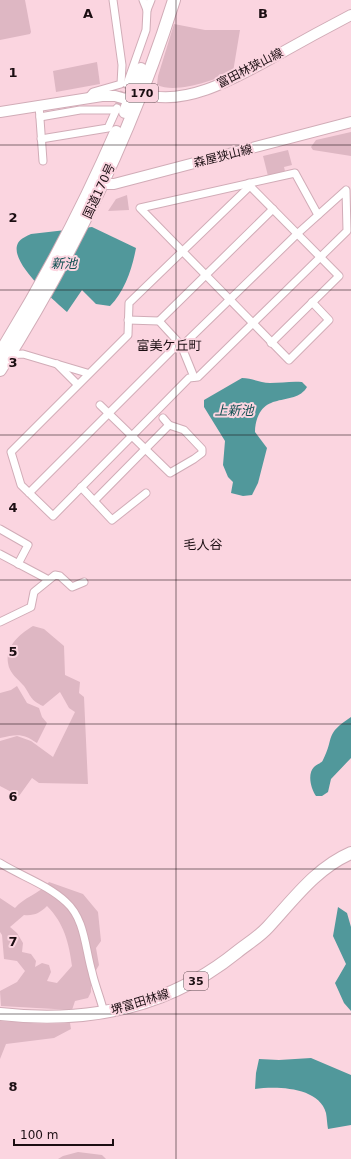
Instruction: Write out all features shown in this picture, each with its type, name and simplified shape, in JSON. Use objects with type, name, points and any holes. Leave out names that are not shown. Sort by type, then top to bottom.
[{"type":"main road","name":"国道170号","points":[[99,181],[130,100],[165,0]]},
{"type":"main road","name":"国道170号","points":[[0,370],[3,354],[40,295],[72,236],[141,93],[174,0]]},
{"type":"main road","name":"富田林狭山線","points":[[141,93],[151,96],[175,96],[219,86],[351,15]]},
{"type":"main road","points":[[0,112],[88,98],[115,96],[130,100]]},
{"type":"main road","name":"森屋狭山線","points":[[99,181],[114,184],[351,122]]},
{"type":"main road","name":"堺富田林線","points":[[0,1014],[48,1018],[104,1013],[159,998],[198,980],[217,968],[267,928],[319,872],[351,853]]},
{"type":"street","points":[[88,98],[93,92],[121,84],[122,65],[113,0]]},
{"type":"street","points":[[127,84],[135,57],[146,30],[146,10],[144,0]]},
{"type":"street","points":[[146,10],[151,0]]},
{"type":"street","points":[[122,65],[135,57]]},
{"type":"street","points":[[39,105],[43,161]]},
{"type":"street","points":[[40,117],[80,110],[116,109],[108,128],[41,139]]},
{"type":"street","points":[[312,302],[329,320],[289,360],[140,208],[295,173],[318,215]]},
{"type":"street","points":[[250,184],[339,276],[271,342]]},
{"type":"street","points":[[29,493],[175,347],[181,346],[230,300],[297,233],[346,190],[347,231],[198,377],[189,378],[53,516],[29,493],[21,485],[11,452],[128,334],[129,303],[250,184]]},
{"type":"street","points":[[128,320],[159,321],[273,209]]},
{"type":"street","points":[[159,321],[181,346],[194,378]]},
{"type":"street","points":[[3,354],[23,354],[88,374]]},
{"type":"street","points":[[56,363],[77,384]]},
{"type":"street","points":[[100,405],[170,473],[202,453],[202,449],[184,430],[169,425],[163,418]]},
{"type":"street","points":[[94,501],[169,425]]},
{"type":"street","points":[[81,487],[112,520],[146,493]]},
{"type":"street","points":[[0,529],[28,545],[18,564]]},
{"type":"street","points":[[0,554],[47,579]]},
{"type":"street","points":[[0,622],[31,607],[34,592],[47,579],[55,575],[60,576],[72,587],[84,582]]},
{"type":"street","points":[[0,863],[65,900],[72,908],[81,925],[92,974],[104,1013]]},
{"type":"shaded area","points":[[0,0],[25,0],[31,32],[30,34],[0,40]]},
{"type":"shaded area","points":[[174,24],[205,30],[240,30],[233,72],[216,79],[185,87],[175,88],[157,85],[158,76]]},
{"type":"shaded area","points":[[97,62],[100,84],[56,92],[53,71]]},
{"type":"shaded area","points":[[351,132],[351,156],[313,150],[311,147],[316,140]]},
{"type":"shaded area","points":[[288,150],[292,165],[284,167],[285,171],[268,176],[263,156]]},
{"type":"shaded area","points":[[127,195],[129,210],[108,211],[116,199]]},
{"type":"shaded area","points":[[33,626],[44,629],[64,646],[65,675],[80,682],[79,693],[84,697],[88,784],[39,783],[32,778],[19,796],[0,786],[0,741],[17,736],[31,741],[53,757],[75,712],[69,708],[60,692],[43,706],[36,702],[31,698],[24,686],[10,670],[8,657],[11,646],[19,636]]},
{"type":"shaded area","points":[[17,686],[27,703],[39,708],[42,717],[47,723],[37,743],[28,737],[20,735],[0,738],[0,693],[11,690]]},
{"type":"shaded area","points":[[49,882],[83,894],[98,912],[101,941],[96,948],[99,965],[91,979],[91,992],[88,998],[75,1001],[72,1010],[1,1006],[0,991],[17,982],[25,971],[17,961],[4,959],[2,935],[0,932],[0,898],[15,908]],"holes":[[[47,906],[58,919],[65,934],[72,966],[57,983],[47,981],[51,972],[49,965],[42,963],[35,967],[36,961],[31,954],[22,952],[23,943],[17,933],[10,927],[24,915],[37,914]]]},
{"type":"shaded area","points":[[0,1021],[46,1024],[70,1023],[71,1029],[54,1038],[6,1044],[0,1059]]},
{"type":"shaded area","points":[[78,1152],[102,1155],[106,1159],[58,1159]]},
{"type":"water","name":"新池","points":[[92,227],[136,248],[132,264],[124,287],[110,306],[96,304],[82,290],[67,312],[43,290],[26,270],[17,251],[18,243],[22,238],[31,234]]},
{"type":"water","name":"上新池","points":[[242,378],[266,383],[302,382],[307,387],[294,397],[269,404],[263,409],[258,418],[255,432],[267,448],[258,483],[252,495],[243,496],[231,493],[233,482],[228,477],[223,465],[225,441],[204,407],[204,400]]},
{"type":"water","points":[[351,717],[351,758],[331,779],[328,792],[322,796],[316,796],[310,782],[312,770],[315,766],[321,763],[327,752],[333,732]]},
{"type":"water","points":[[338,907],[347,913],[351,927],[351,1011],[344,1003],[335,983],[346,964],[333,936]]},
{"type":"water","points":[[311,1058],[351,1075],[351,1125],[328,1129],[326,1113],[322,1104],[306,1093],[285,1088],[255,1089],[259,1059],[279,1060]]},
{"type":"tunnel","points":[[117,108],[127,84]]},
{"type":"district","name":"富美ケ丘町","points":[[169,345]]},
{"type":"district","name":"毛人谷","points":[[203,544]]}]
